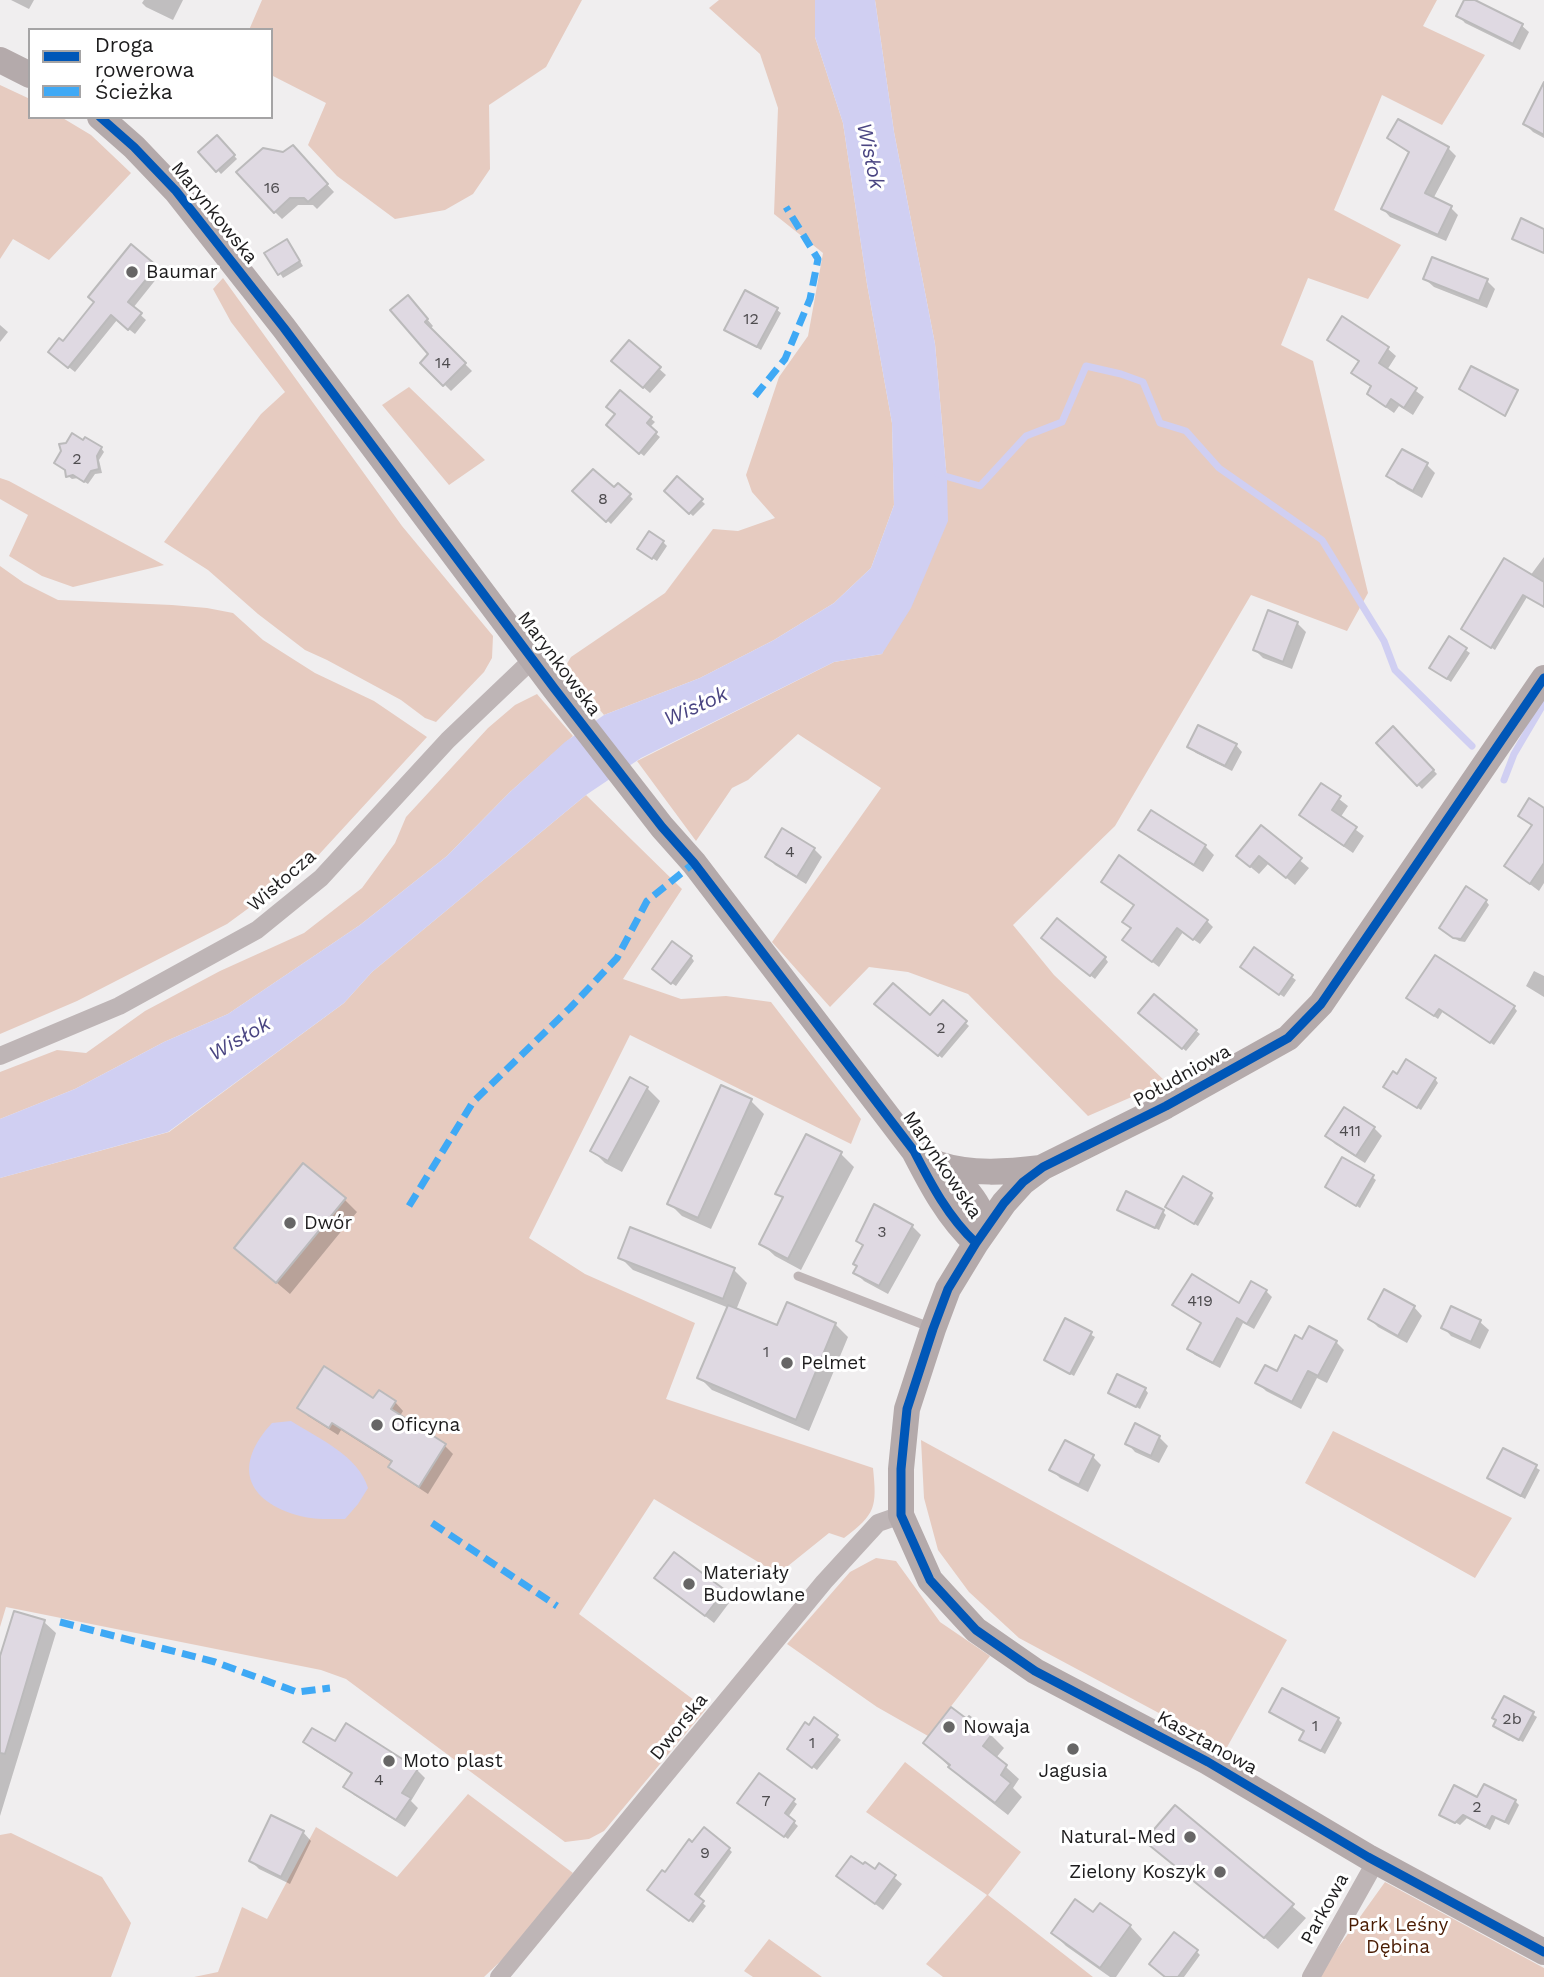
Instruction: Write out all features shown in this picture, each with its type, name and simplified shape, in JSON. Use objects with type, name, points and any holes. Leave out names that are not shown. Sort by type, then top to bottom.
[{"type":"street","points":[[0,60],[28,74]]},
{"type":"street","name":"Marynkowska","points":[[102,119],[134,147],[176,191],[284,328],[554,688],[662,827],[694,863],[914,1151],[933,1188],[958,1225],[980,1236]]},
{"type":"street","name":"Wisłocza","points":[[0,1056],[119,1006],[257,930],[321,878],[448,740],[534,658]]},
{"type":"street","name":"Południowa","points":[[901,1515],[901,1469],[907,1409],[948,1289],[980,1236],[1017,1189],[1043,1167],[1166,1106],[1288,1038],[1321,1004],[1544,678]]},
{"type":"street","name":"Marynkowska","points":[[914,1151],[938,1164],[1005,1173],[1043,1167]]},
{"type":"street","points":[[938,1164],[953,1176],[979,1207],[984,1218],[980,1236]]},
{"type":"street","name":"Kasztanowa","points":[[901,1515],[930,1580],[976,1630],[1035,1671],[1208,1762],[1376,1861],[1544,1952]]},
{"type":"street","name":"Dworska","points":[[499,1977],[824,1582],[878,1523],[901,1515]]},
{"type":"street","name":"Parkowa","points":[[1311,1977],[1376,1861]]},
{"type":"lane","points":[[799,1276],[933,1329]]},
{"type":"green space","points":[[262,0],[582,0],[546,67],[489,105],[490,169],[473,194],[445,210],[395,219],[337,176],[308,145],[326,103],[273,76],[273,28],[250,28]]},
{"type":"green space","points":[[719,0],[815,0],[815,37],[843,123],[867,284],[892,423],[894,505],[871,568],[834,603],[774,640],[700,678],[604,715],[565,667],[571,657],[665,593],[713,529],[738,531],[775,518],[752,492],[746,475],[779,377],[808,336],[823,253],[774,214],[778,108],[760,54],[709,8]]},
{"type":"green space","points":[[875,0],[1437,0],[1423,26],[1485,55],[1442,125],[1382,95],[1334,210],[1401,245],[1368,299],[1308,278],[1281,345],[1313,361],[1368,593],[1347,631],[1251,595],[1115,826],[1013,925],[1054,975],[1166,1082],[1088,1116],[968,994],[908,972],[869,967],[830,1007],[772,942],[881,788],[798,734],[748,780],[732,788],[696,841],[637,761],[834,662],[882,654],[947,480],[935,344],[894,132]]},
{"type":"green space","points":[[0,85],[28,98],[28,119],[64,119],[91,135],[131,173],[49,260],[13,239],[0,259]]},
{"type":"green space","points":[[223,278],[402,526],[493,636],[492,658],[484,672],[436,722],[425,718],[401,700],[305,650],[258,614],[208,570],[164,542],[261,414],[285,392],[231,322],[213,289]]},
{"type":"green space","points":[[409,387],[485,460],[449,485],[382,405]]},
{"type":"green space","points":[[0,478],[164,565],[73,587],[42,576],[9,556],[28,515],[0,499]]},
{"type":"green space","points":[[0,566],[24,583],[58,600],[172,605],[233,613],[263,640],[315,673],[374,701],[427,737],[313,861],[227,924],[77,1001],[0,1034]]},
{"type":"green space","points":[[537,694],[573,736],[510,792],[447,856],[360,925],[228,1014],[164,1042],[75,1089],[0,1119],[0,1072],[57,1050],[86,1053],[145,1011],[220,971],[304,933],[362,888],[395,843],[406,817],[488,728],[515,705]]},
{"type":"green space","points":[[586,795],[682,889],[623,979],[681,999],[726,996],[771,1002],[861,1119],[851,1144],[630,1035],[529,1238],[585,1274],[695,1323],[666,1399],[873,1468],[875,1492],[872,1509],[855,1530],[844,1538],[829,1533],[778,1574],[654,1499],[579,1614],[706,1709],[604,1831],[589,1839],[565,1842],[346,1679],[321,1670],[6,1607],[0,1627],[0,1178],[169,1132],[344,1003],[372,972]]},
{"type":"green space","points":[[1333,1431],[1512,1518],[1475,1578],[1305,1483]]},
{"type":"green space","points":[[921,1440],[1287,1640],[1226,1749],[1019,1638],[969,1592],[938,1550],[924,1498]]},
{"type":"green space","points":[[876,1558],[896,1561],[940,1622],[990,1656],[928,1736],[877,1707],[787,1644],[850,1572]]},
{"type":"green space","points":[[905,1762],[1021,1852],[988,1895],[1093,1977],[943,1977],[926,1964],[987,1895],[866,1812]]},
{"type":"green space","points":[[468,1794],[573,1873],[508,1954],[484,1977],[194,1977],[218,1972],[242,1907],[267,1919],[316,1827],[397,1877]]},
{"type":"green space","points":[[11,1833],[102,1877],[131,1923],[111,1977],[0,1977],[0,1835]]},
{"type":"green space","name":"Park Leśny Dębina","points":[[1385,1882],[1544,1968],[1544,1977],[1317,1977]]},
{"type":"green space","points":[[769,1939],[822,1977],[753,1977],[744,1971]]},
{"type":"water","name":"Wisłok","points":[[815,0],[875,0],[894,132],[935,344],[948,521],[911,608],[882,654],[834,662],[641,758],[586,795],[372,972],[344,1003],[168,1132],[0,1178],[0,1119],[75,1089],[164,1042],[228,1014],[360,925],[447,856],[510,792],[565,742],[604,715],[700,678],[774,640],[834,603],[871,568],[894,505],[892,423],[867,284],[843,123],[815,37]]},
{"type":"water","points":[[291,1421],[347,1457],[363,1477],[368,1488],[345,1519],[300,1516],[267,1501],[257,1491],[251,1480],[249,1467],[252,1453],[272,1423]]},
{"type":"building","points":[[1464,0],[1475,0],[1523,24],[1513,44],[1456,16]]},
{"type":"building","points":[[1544,82],[1544,135],[1523,124]]},
{"type":"building","points":[[1398,119],[1449,147],[1425,193],[1452,206],[1438,235],[1381,209],[1409,152],[1387,138]]},
{"type":"building","points":[[217,135],[235,155],[216,172],[198,152]]},
{"type":"building","points":[[293,145],[328,184],[308,202],[304,198],[290,198],[274,213],[236,172],[263,148],[283,152]]},
{"type":"building","points":[[1521,218],[1544,229],[1544,253],[1512,239]]},
{"type":"building","points":[[287,239],[300,261],[278,275],[264,253]]},
{"type":"building","points":[[131,244],[157,266],[128,302],[142,313],[128,330],[111,315],[68,368],[48,352],[59,338],[63,341],[94,302],[88,297]]},
{"type":"building","points":[[1432,257],[1488,279],[1479,301],[1423,279]]},
{"type":"building","points":[[745,290],[778,308],[757,347],[724,330]]},
{"type":"building","points":[[408,295],[428,319],[425,322],[466,363],[443,386],[420,363],[428,354],[390,310]]},
{"type":"building","points":[[1342,316],[1389,347],[1379,363],[1417,388],[1404,408],[1391,399],[1386,407],[1367,394],[1371,386],[1351,373],[1359,361],[1327,340]]},
{"type":"building","points":[[629,340],[661,367],[643,388],[611,361]]},
{"type":"building","points":[[1471,366],[1518,390],[1505,416],[1459,389]]},
{"type":"building","points":[[620,390],[652,417],[647,423],[657,432],[639,454],[606,425],[615,414],[606,407]]},
{"type":"building","points":[[72,433],[102,447],[97,456],[99,469],[91,471],[84,482],[73,475],[66,477],[65,470],[54,463],[61,451],[59,444],[66,443]]},
{"type":"building","points":[[1402,449],[1428,463],[1413,491],[1386,476]]},
{"type":"building","points":[[593,469],[614,487],[618,483],[631,494],[606,522],[572,491]]},
{"type":"building","points":[[677,476],[703,499],[689,514],[664,491]]},
{"type":"building","points":[[649,531],[664,541],[652,559],[637,549]]},
{"type":"building","points":[[1504,558],[1544,582],[1544,607],[1523,595],[1491,648],[1461,629]]},
{"type":"building","points":[[1268,610],[1298,622],[1283,662],[1253,650]]},
{"type":"building","points":[[1449,636],[1467,648],[1447,679],[1429,668]]},
{"type":"building","points":[[1198,725],[1237,744],[1225,766],[1187,747]]},
{"type":"building","points":[[1393,726],[1434,770],[1417,786],[1376,743]]},
{"type":"building","points":[[1321,783],[1341,796],[1332,810],[1357,827],[1344,846],[1299,815]]},
{"type":"building","points":[[1529,798],[1544,808],[1544,863],[1530,884],[1504,866],[1532,825],[1518,816]]},
{"type":"building","points":[[1151,810],[1206,845],[1194,865],[1138,830]]},
{"type":"building","points":[[1261,825],[1302,858],[1286,878],[1259,856],[1250,867],[1236,856]]},
{"type":"building","points":[[782,828],[815,848],[797,877],[765,857]]},
{"type":"building","points":[[1119,855],[1208,920],[1193,940],[1177,928],[1152,962],[1122,940],[1131,928],[1122,922],[1134,905],[1101,882]]},
{"type":"building","points":[[1466,886],[1487,900],[1461,939],[1453,938],[1439,928]]},
{"type":"building","points":[[1057,918],[1106,957],[1090,976],[1041,938]]},
{"type":"building","points":[[672,941],[692,956],[671,984],[652,969]]},
{"type":"building","points":[[1254,947],[1293,975],[1279,995],[1240,967]]},
{"type":"building","points":[[1435,955],[1515,1006],[1490,1043],[1439,1009],[1434,1016],[1406,998]]},
{"type":"building","points":[[893,983],[930,1015],[943,1000],[967,1021],[938,1056],[874,1004]]},
{"type":"building","points":[[1154,994],[1197,1030],[1182,1049],[1138,1013]]},
{"type":"building","points":[[1406,1059],[1436,1078],[1417,1108],[1383,1087],[1393,1071],[1397,1074]]},
{"type":"building","points":[[630,1077],[648,1087],[608,1161],[590,1151]]},
{"type":"building","points":[[721,1085],[752,1099],[698,1218],[667,1204]]},
{"type":"building","points":[[1344,1107],[1375,1127],[1356,1156],[1325,1136]]},
{"type":"building","points":[[806,1134],[842,1152],[788,1259],[759,1244],[783,1197],[775,1194]]},
{"type":"building","points":[[1342,1157],[1374,1175],[1356,1206],[1325,1187]]},
{"type":"building","name":"Dwór","points":[[303,1163],[346,1198],[276,1283],[234,1248]]},
{"type":"building","points":[[1183,1176],[1212,1193],[1194,1224],[1165,1207]]},
{"type":"building","points":[[1126,1191],[1164,1210],[1155,1228],[1117,1210]]},
{"type":"building","points":[[874,1204],[913,1225],[879,1286],[853,1273],[857,1266],[853,1264],[863,1245],[856,1241]]},
{"type":"building","points":[[630,1227],[735,1268],[723,1299],[618,1258]]},
{"type":"building","points":[[1192,1274],[1239,1303],[1251,1281],[1267,1290],[1247,1324],[1237,1318],[1213,1363],[1187,1349],[1201,1323],[1172,1305]]},
{"type":"building","points":[[1384,1289],[1415,1306],[1398,1336],[1368,1319]]},
{"type":"building","points":[[787,1302],[836,1323],[796,1420],[697,1378],[728,1305],[777,1325]]},
{"type":"building","points":[[1451,1306],[1481,1320],[1471,1342],[1441,1328]]},
{"type":"building","points":[[1065,1318],[1092,1332],[1070,1374],[1044,1360]]},
{"type":"building","points":[[1309,1326],[1337,1341],[1318,1376],[1308,1371],[1292,1402],[1255,1383],[1265,1365],[1277,1371],[1295,1335],[1302,1339]]},
{"type":"building","name":"Oficyna","points":[[324,1366],[373,1398],[379,1390],[396,1401],[391,1409],[446,1444],[419,1487],[388,1467],[392,1461],[332,1423],[329,1428],[297,1408]]},
{"type":"building","points":[[1117,1374],[1146,1388],[1136,1407],[1108,1393]]},
{"type":"building","points":[[1135,1423],[1160,1436],[1151,1456],[1125,1444]]},
{"type":"building","points":[[1065,1440],[1094,1455],[1079,1485],[1049,1470]]},
{"type":"building","points":[[1503,1448],[1537,1465],[1521,1496],[1487,1478]]},
{"type":"building","name":"Materiały Budowlane","points":[[674,1552],[725,1590],[705,1616],[654,1578]]},
{"type":"building","points":[[14,1611],[45,1620],[5,1754],[0,1753],[0,1656]]},
{"type":"building","points":[[1282,1688],[1339,1718],[1321,1751],[1299,1740],[1304,1731],[1269,1712]]},
{"type":"building","points":[[1504,1696],[1534,1712],[1519,1740],[1493,1726],[1496,1720],[1492,1718]]},
{"type":"building","points":[[951,1707],[967,1719],[969,1716],[992,1734],[983,1746],[1007,1765],[1001,1775],[1011,1783],[995,1803],[948,1767],[950,1765],[923,1743]]},
{"type":"building","points":[[814,1717],[838,1735],[812,1768],[787,1749],[805,1722],[809,1725]]},
{"type":"building","points":[[346,1723],[418,1769],[402,1793],[411,1798],[396,1820],[343,1787],[352,1773],[303,1742],[312,1728],[335,1741]]},
{"type":"building","points":[[759,1773],[795,1799],[785,1813],[795,1821],[784,1837],[737,1803]]},
{"type":"building","points":[[1484,1784],[1516,1800],[1505,1822],[1492,1816],[1486,1827],[1463,1815],[1455,1823],[1439,1815],[1454,1785],[1477,1797]]},
{"type":"building","name":"Zielony Koszyk","points":[[1175,1805],[1294,1904],[1264,1938],[1144,1841]]},
{"type":"building","points":[[271,1815],[304,1831],[281,1877],[249,1861]]},
{"type":"building","points":[[704,1827],[730,1848],[695,1894],[704,1901],[689,1921],[647,1890],[662,1870],[665,1872],[689,1839],[692,1842]]},
{"type":"building","points":[[851,1856],[875,1869],[879,1863],[896,1875],[875,1904],[836,1876]]},
{"type":"building","points":[[1075,1899],[1093,1912],[1100,1903],[1131,1925],[1100,1968],[1051,1933]]},
{"type":"building","points":[[1174,1932],[1198,1950],[1178,1977],[1165,1977],[1149,1964]]},
{"type":"waterway","points":[[938,474],[980,486],[1026,436],[1062,422],[1086,366],[1143,382],[1160,423],[1186,431],[1219,468],[1322,540],[1384,641],[1395,670],[1472,746]]},
{"type":"waterway","points":[[1504,780],[1514,754],[1544,703]]},
{"type":"marked path","points":[[755,396],[785,359],[810,299],[818,259],[786,207]]},
{"type":"marked path","points":[[409,1206],[473,1102],[570,1008],[617,958],[647,901],[694,863]]},
{"type":"marked path","points":[[432,1523],[557,1606]]},
{"type":"marked path","points":[[60,1622],[215,1662],[297,1692],[330,1688]]},
{"type":"cycle path","points":[[102,119],[134,147],[176,191],[284,328],[554,688],[662,827],[694,863],[914,1151],[949,1211],[976,1243]]},
{"type":"cycle path","points":[[1544,678],[1321,1004],[1288,1038],[1166,1106],[1043,1167],[1023,1182],[1004,1203],[948,1289],[907,1409],[901,1469],[901,1515],[930,1580],[976,1630],[1035,1671],[1208,1762],[1368,1857],[1544,1952]]},
{"type":"place","name":"Baumar","points":[[132,272]]},
{"type":"place","name":"Dwór","points":[[290,1223]]},
{"type":"place","name":"Pelmet","points":[[787,1363]]},
{"type":"place","name":"Oficyna","points":[[377,1425]]},
{"type":"place","name":"Materiały Budowlane","points":[[689,1584]]},
{"type":"place","name":"Nowaja","points":[[949,1727]]},
{"type":"place","name":"Jagusia","points":[[1073,1749]]},
{"type":"place","name":"Moto plast","points":[[389,1761]]},
{"type":"place","name":"Natural-Med","points":[[1190,1837]]},
{"type":"place","name":"Zielony Koszyk","points":[[1220,1872]]}]
